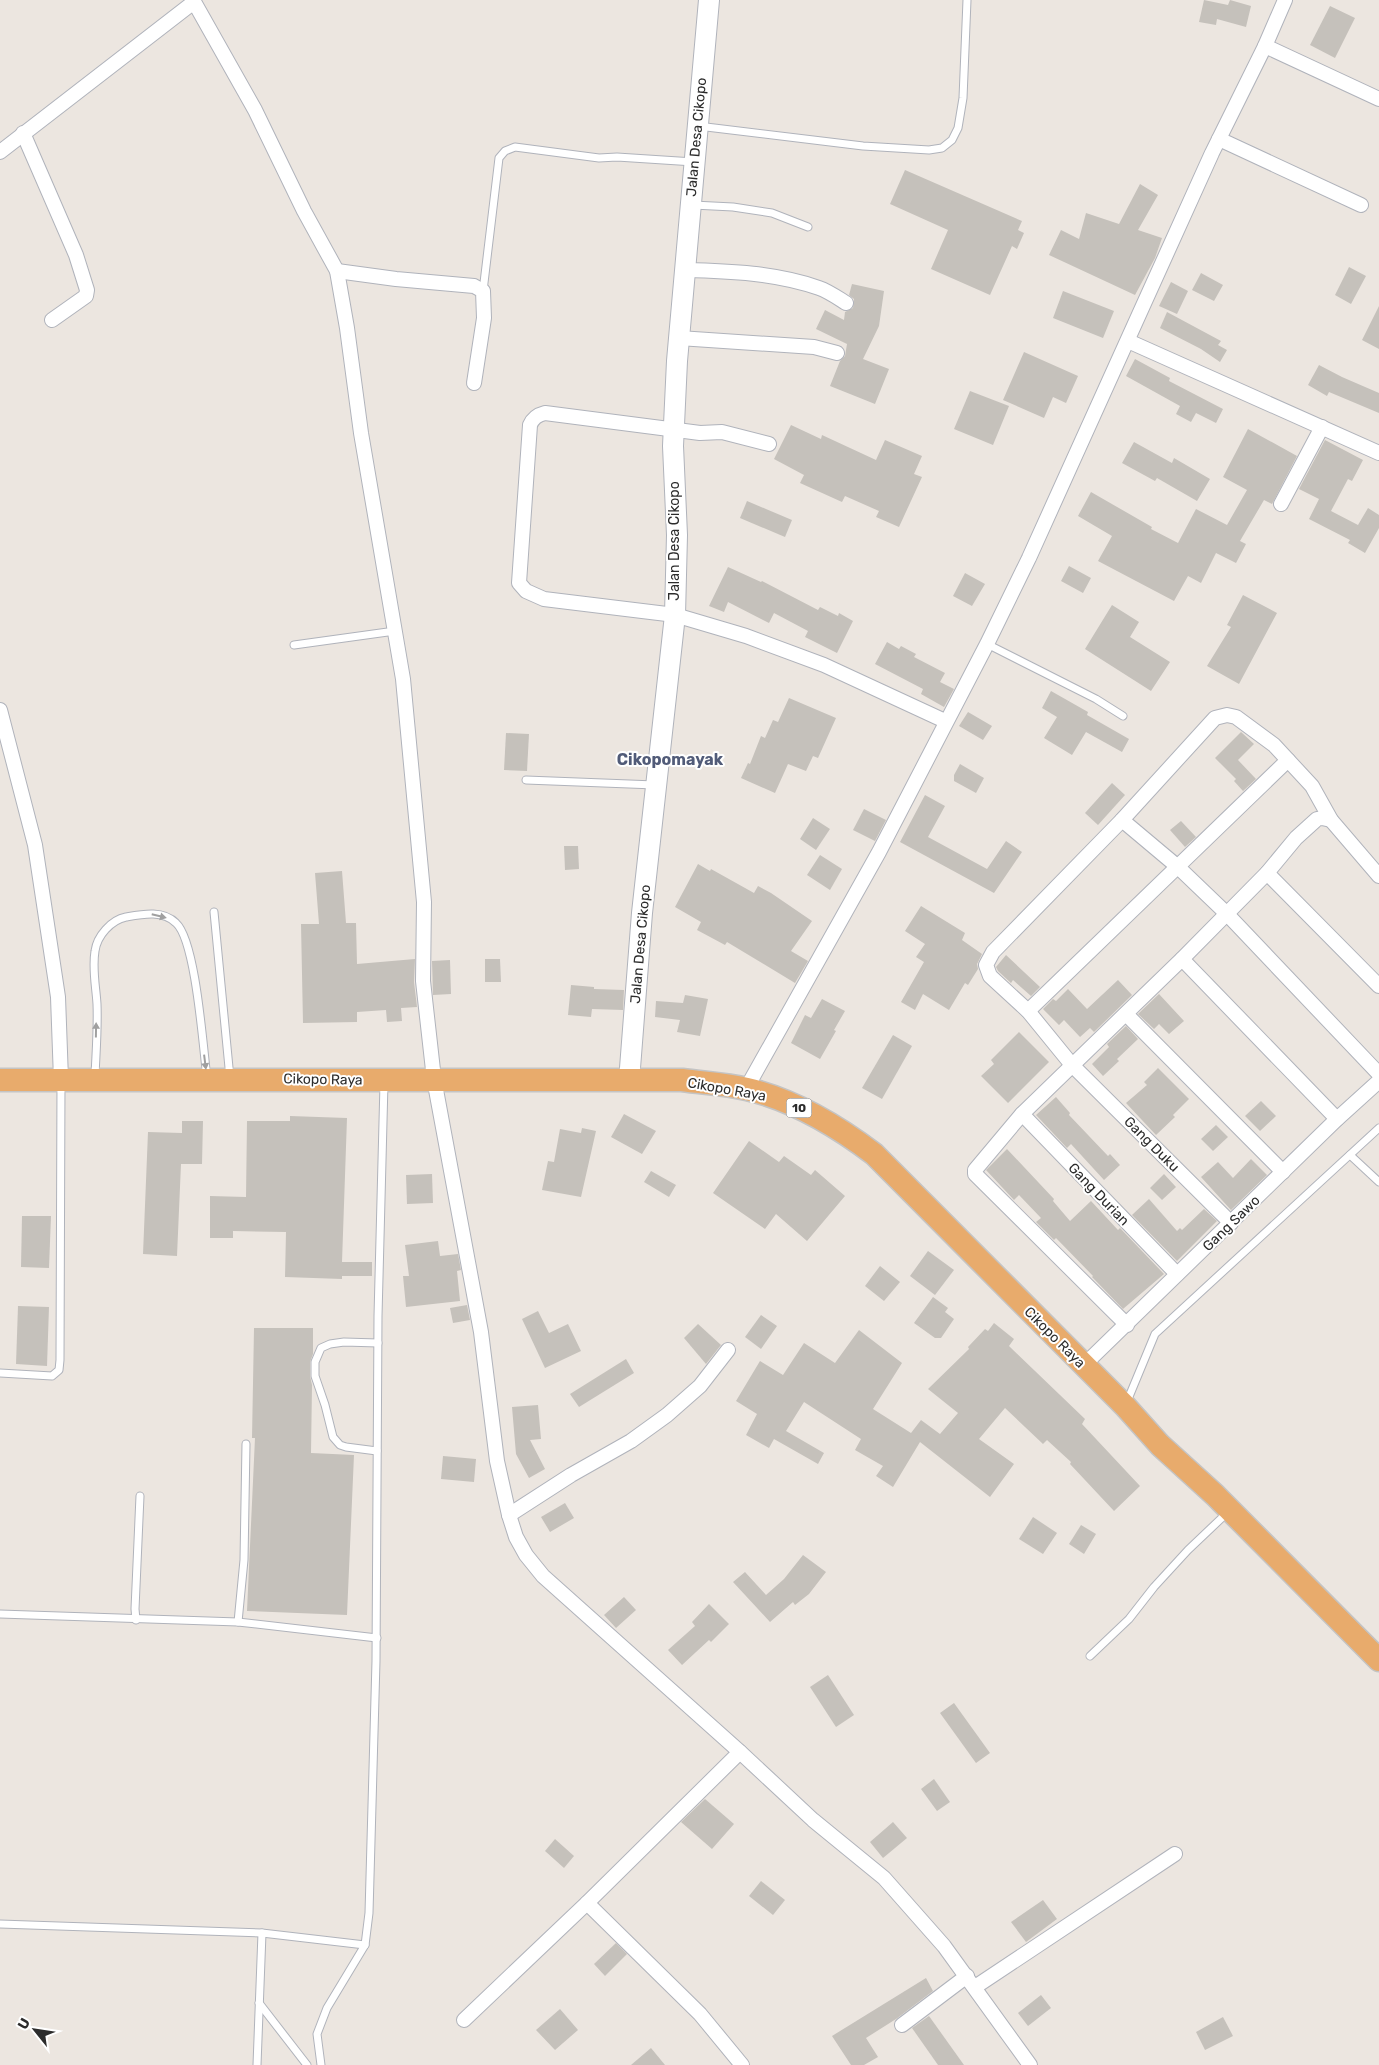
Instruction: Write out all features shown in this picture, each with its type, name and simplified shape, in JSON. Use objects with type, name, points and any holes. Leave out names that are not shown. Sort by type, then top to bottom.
[{"type":"highway","name":"Cikopo Raya","points":[[0,1080],[207,1080],[230,1078],[682,1080],[746,1089],[776,1098],[808,1112],[848,1135],[874,1154],[1083,1366],[1125,1406],[1160,1445],[1230,1510],[1379,1660]]},
{"type":"main road","name":"Jalan Desa Cikopo","points":[[629,1081],[642,913],[674,615],[677,534],[674,430],[679,338],[709,0]]},
{"type":"street","points":[[746,1089],[879,852],[987,644],[1029,558],[1219,139],[1265,46],[1284,0]]},
{"type":"street","points":[[0,152],[194,1],[256,110],[304,211],[337,271],[347,328],[361,433],[405,699],[424,902],[423,980],[434,1078],[481,1332],[497,1461],[508,1514],[516,1537],[526,1555],[543,1576],[740,1752],[813,1820],[884,1878],[944,1946],[1030,2065]]},
{"type":"street","points":[[1265,46],[1379,99]]},
{"type":"street","points":[[23,134],[76,255],[87,290],[86,296],[52,320]]},
{"type":"street","points":[[1219,139],[1361,205]]},
{"type":"street","points":[[685,270],[740,272],[793,281],[820,288],[846,303]]},
{"type":"street","points":[[337,271],[396,279],[474,286],[484,291],[484,318],[474,383]]},
{"type":"street","points":[[679,338],[797,346],[837,353]]},
{"type":"street","points":[[1128,341],[1379,453]]},
{"type":"street","points":[[769,444],[722,432],[700,433],[545,413],[533,418],[530,425],[519,583],[526,591],[544,599],[674,615],[784,649],[824,665],[946,721]]},
{"type":"street","points":[[1281,504],[1322,427]]},
{"type":"street","points":[[0,710],[35,845],[58,997],[61,1079]]},
{"type":"street","points":[[1379,876],[1331,820],[1312,786],[1274,745],[1236,717],[1228,715],[1215,718],[1122,820],[1178,867],[1226,913],[1379,1074]]},
{"type":"street","points":[[1028,1011],[1288,760]]},
{"type":"street","points":[[1126,1325],[975,1174],[977,1165],[1022,1114],[1267,874],[1310,824],[1322,818],[1331,820]]},
{"type":"street","name":"Gang Duku","points":[[1122,820],[994,952],[986,968],[990,976],[1028,1011],[1072,1065],[1231,1223]]},
{"type":"street","points":[[1267,874],[1379,986]]},
{"type":"street","points":[[1182,959],[1337,1119]]},
{"type":"street","points":[[1126,1014],[1283,1172]]},
{"type":"street","name":"Gang Sawo","points":[[1083,1366],[1337,1119],[1379,1082]]},
{"type":"street","name":"Gang Durian","points":[[1022,1114],[1177,1274]]},
{"type":"street","points":[[508,1514],[630,1440],[667,1415],[700,1386],[728,1350]]},
{"type":"street","points":[[464,2020],[587,1903],[740,1752]]},
{"type":"street","points":[[902,2025],[1175,1854]]},
{"type":"street","points":[[587,1903],[612,1930],[700,2014],[742,2065]]},
{"type":"lane","points":[[698,126],[863,146],[929,150],[942,148],[952,140],[958,128],[963,98],[968,0]]},
{"type":"lane","points":[[484,291],[498,163],[499,158],[508,149],[515,147],[599,158],[617,157],[694,162]]},
{"type":"lane","points":[[690,204],[733,207],[772,213],[808,227]]},
{"type":"lane","points":[[294,645],[395,631]]},
{"type":"lane","points":[[987,644],[1087,695],[1123,716]]},
{"type":"lane","points":[[526,780],[655,784]]},
{"type":"lane","points":[[214,912],[230,1078]]},
{"type":"lane","points":[[95,1079],[97,1004],[94,979],[94,950],[102,934],[117,919],[142,914],[159,914],[177,923],[193,965],[207,1080]]},
{"type":"lane","points":[[0,1373],[52,1376],[58,1370],[60,1360],[62,1264],[61,1079]]},
{"type":"lane","points":[[321,2065],[317,2034],[327,2008],[366,1944],[369,1913],[377,1638],[378,1343],[384,1080]]},
{"type":"lane","points":[[1125,1406],[1155,1334],[1379,1128]]},
{"type":"lane","points":[[1350,1154],[1379,1182]]},
{"type":"lane","points":[[377,1451],[346,1447],[340,1445],[333,1437],[315,1376],[315,1362],[321,1348],[330,1344],[378,1343]]},
{"type":"lane","points":[[238,1622],[244,1560],[246,1444]]},
{"type":"lane","points":[[136,1620],[140,1496]]},
{"type":"lane","points":[[1090,1656],[1130,1619],[1154,1587],[1188,1550],[1230,1510]]},
{"type":"lane","points":[[0,1614],[238,1622],[377,1638]]},
{"type":"lane","points":[[0,1924],[262,1933],[366,1944]]},
{"type":"lane","points":[[257,2065],[262,1933]]},
{"type":"lane","points":[[259,2003],[307,2065]]},
{"type":"building","points":[[1204,0],[1228,5],[1230,0],[1251,6],[1246,27],[1217,19],[1216,25],[1199,22]]},
{"type":"building","points":[[1330,6],[1355,18],[1335,58],[1310,45]]},
{"type":"building","points":[[905,170],[1022,221],[1018,230],[1024,233],[1017,249],[1012,246],[990,295],[931,269],[948,230],[890,204]]},
{"type":"building","points":[[1140,184],[1158,195],[1138,230],[1162,238],[1155,258],[1135,295],[1049,255],[1061,230],[1079,239],[1086,213],[1119,224]]},
{"type":"building","points":[[1349,267],[1366,276],[1351,304],[1335,295]]},
{"type":"building","points":[[1201,273],[1223,285],[1214,301],[1192,290]]},
{"type":"building","points":[[1171,282],[1188,291],[1177,314],[1159,306]]},
{"type":"building","points":[[852,284],[884,291],[879,326],[863,359],[889,369],[875,404],[830,386],[840,361],[845,356],[847,344],[816,329],[825,310],[844,320],[845,312],[853,308],[854,299],[849,295]]},
{"type":"building","points":[[1063,291],[1114,311],[1103,338],[1053,318]]},
{"type":"building","points":[[1379,306],[1379,349],[1362,340]]},
{"type":"building","points":[[1167,312],[1221,341],[1218,345],[1227,350],[1220,362],[1201,349],[1160,328]]},
{"type":"building","points":[[1024,352],[1078,376],[1066,403],[1053,397],[1044,418],[1003,400]]},
{"type":"building","points":[[1135,359],[1170,378],[1169,381],[1223,409],[1216,423],[1196,413],[1191,422],[1176,414],[1180,406],[1126,376]]},
{"type":"building","points":[[1319,365],[1379,393],[1379,413],[1329,392],[1327,396],[1308,385]]},
{"type":"building","points":[[970,391],[1009,406],[993,445],[954,429]]},
{"type":"building","points":[[791,425],[821,439],[822,435],[876,460],[885,440],[922,456],[914,474],[922,477],[899,527],[876,517],[879,511],[845,496],[842,502],[800,483],[804,475],[774,459]]},
{"type":"building","points":[[1248,429],[1297,456],[1272,504],[1264,500],[1240,541],[1246,544],[1236,563],[1216,553],[1201,583],[1188,576],[1174,601],[1098,561],[1112,536],[1078,516],[1091,492],[1152,527],[1151,529],[1178,543],[1196,509],[1227,525],[1247,490],[1223,477]]},
{"type":"building","points":[[1325,440],[1363,460],[1352,481],[1348,479],[1331,511],[1358,525],[1368,508],[1379,515],[1379,528],[1365,553],[1348,543],[1350,540],[1309,519],[1319,499],[1299,489]]},
{"type":"building","points":[[1134,442],[1172,463],[1174,458],[1210,479],[1197,501],[1157,478],[1155,481],[1122,463]]},
{"type":"building","points":[[747,501],[792,520],[785,537],[740,518]]},
{"type":"building","points":[[1069,566],[1091,578],[1083,593],[1061,581]]},
{"type":"building","points":[[728,567],[762,581],[818,610],[820,607],[838,616],[839,613],[853,621],[837,653],[805,637],[808,631],[774,613],[769,623],[728,602],[724,612],[709,606]]},
{"type":"building","points":[[965,573],[985,584],[972,606],[953,596]]},
{"type":"building","points":[[1243,595],[1277,613],[1239,684],[1207,666],[1231,627],[1227,625]]},
{"type":"building","points":[[1112,605],[1139,622],[1130,637],[1170,662],[1151,691],[1085,649]]},
{"type":"building","points":[[887,642],[899,649],[901,646],[916,654],[914,657],[945,673],[940,682],[954,689],[944,707],[921,694],[923,689],[875,664]]},
{"type":"building","points":[[1051,691],[1088,712],[1087,715],[1129,739],[1122,752],[1086,732],[1072,755],[1044,738],[1057,717],[1042,708]]},
{"type":"building","points":[[789,698],[836,718],[818,758],[813,756],[806,771],[788,764],[775,793],[741,778],[748,763],[750,764],[761,736],[765,738],[773,720],[778,722]]},
{"type":"building","points":[[968,712],[992,726],[983,740],[959,726]]},
{"type":"building","points":[[1241,732],[1254,744],[1238,760],[1256,779],[1243,791],[1234,781],[1236,779],[1215,758]]},
{"type":"building","points":[[506,733],[529,734],[527,771],[504,770]]},
{"type":"building","points":[[960,764],[984,778],[976,793],[954,781],[954,775]]},
{"type":"building","points":[[1112,783],[1125,795],[1098,825],[1085,813]]},
{"type":"building","points":[[925,795],[945,806],[928,837],[987,869],[1006,841],[1022,852],[994,893],[900,842]]},
{"type":"building","points":[[864,809],[886,820],[875,841],[853,830]]},
{"type":"building","points":[[813,818],[830,829],[816,850],[800,839]]},
{"type":"building","points":[[1181,821],[1196,837],[1185,847],[1170,830]]},
{"type":"building","points":[[564,846],[578,846],[579,869],[565,870]]},
{"type":"building","points":[[820,855],[842,869],[830,890],[807,875]]},
{"type":"building","points":[[698,864],[710,871],[711,869],[754,893],[758,886],[812,921],[791,951],[808,961],[795,983],[727,942],[725,945],[697,930],[701,922],[675,907]]},
{"type":"building","points":[[342,871],[346,923],[356,923],[357,964],[415,959],[414,982],[417,1007],[401,1008],[402,1021],[387,1022],[386,1010],[357,1012],[357,1022],[303,1023],[301,924],[319,924],[315,873]]},
{"type":"building","points":[[921,906],[965,933],[962,940],[982,954],[977,964],[978,969],[968,985],[965,983],[949,1010],[923,994],[915,1010],[901,1002],[924,962],[916,957],[925,944],[905,931]]},
{"type":"building","points":[[1006,955],[1040,987],[1031,996],[1013,980],[1011,983],[998,971],[996,967]]},
{"type":"building","points":[[485,959],[500,959],[501,982],[485,982]]},
{"type":"building","points":[[450,960],[451,994],[433,995],[432,961]]},
{"type":"building","points":[[1118,980],[1132,995],[1094,1032],[1090,1028],[1080,1037],[1064,1020],[1059,1025],[1043,1009],[1053,999],[1056,1001],[1068,989],[1087,1009]]},
{"type":"building","points":[[571,985],[594,987],[594,989],[624,990],[623,1010],[592,1009],[591,1017],[568,1015]]},
{"type":"building","points":[[1159,994],[1184,1021],[1169,1034],[1159,1024],[1154,1029],[1138,1014]]},
{"type":"building","points":[[685,995],[708,999],[700,1036],[677,1032],[680,1020],[655,1017],[656,1001],[683,1003]]},
{"type":"building","points":[[822,999],[845,1011],[820,1059],[791,1043],[805,1015],[811,1018]]},
{"type":"building","points":[[1126,1026],[1138,1039],[1117,1059],[1119,1061],[1103,1076],[1092,1064],[1109,1047],[1107,1044]]},
{"type":"building","points":[[1019,1032],[1049,1062],[1008,1103],[981,1076],[994,1064],[991,1060]]},
{"type":"building","points":[[893,1035],[912,1046],[882,1099],[862,1088]]},
{"type":"building","points":[[1158,1068],[1189,1099],[1173,1115],[1175,1117],[1156,1135],[1126,1103],[1147,1085],[1144,1082]]},
{"type":"building","points":[[1056,1097],[1070,1113],[1069,1115],[1108,1156],[1110,1154],[1120,1165],[1104,1180],[1071,1144],[1067,1148],[1036,1115]]},
{"type":"building","points":[[1261,1101],[1276,1116],[1260,1131],[1245,1116]]},
{"type":"building","points":[[624,1114],[656,1131],[642,1154],[611,1137]]},
{"type":"building","points":[[290,1116],[347,1118],[342,1262],[372,1262],[372,1276],[342,1276],[342,1279],[285,1277],[286,1232],[233,1231],[233,1238],[210,1238],[210,1196],[246,1197],[247,1121],[290,1121]]},
{"type":"building","points":[[182,1121],[203,1121],[202,1164],[181,1164],[177,1256],[143,1254],[148,1132],[182,1133]]},
{"type":"building","points":[[1216,1125],[1228,1137],[1213,1151],[1201,1139]]},
{"type":"building","points":[[582,1128],[596,1131],[581,1197],[542,1190],[548,1161],[554,1162],[560,1129],[581,1133]]},
{"type":"building","points":[[749,1141],[779,1162],[784,1156],[811,1175],[815,1170],[845,1196],[807,1241],[776,1214],[765,1229],[713,1193]]},
{"type":"building","points":[[1007,1149],[1054,1199],[1053,1201],[1070,1221],[1091,1201],[1164,1274],[1123,1309],[1056,1238],[1054,1240],[1036,1222],[1041,1218],[1019,1195],[1014,1200],[986,1170]]},
{"type":"building","points":[[1251,1159],[1267,1175],[1231,1210],[1201,1177],[1218,1162],[1233,1178]]},
{"type":"building","points":[[651,1171],[676,1185],[669,1197],[644,1182]]},
{"type":"building","points":[[432,1174],[433,1203],[407,1204],[406,1175]]},
{"type":"building","points":[[1164,1174],[1176,1187],[1162,1200],[1150,1188]]},
{"type":"building","points":[[1149,1199],[1177,1231],[1180,1228],[1182,1230],[1204,1209],[1217,1221],[1177,1261],[1132,1215]]},
{"type":"building","points":[[22,1216],[51,1216],[49,1268],[21,1267]]},
{"type":"building","points":[[438,1241],[440,1256],[458,1254],[461,1270],[457,1271],[460,1301],[406,1307],[403,1276],[409,1276],[405,1245]]},
{"type":"building","points":[[928,1251],[954,1270],[935,1295],[910,1276]]},
{"type":"building","points":[[880,1266],[900,1282],[884,1301],[865,1286]]},
{"type":"building","points":[[933,1297],[948,1308],[945,1312],[954,1319],[941,1338],[935,1338],[914,1323]]},
{"type":"building","points":[[467,1305],[470,1320],[453,1323],[450,1308]]},
{"type":"building","points":[[18,1306],[49,1307],[47,1366],[16,1364]]},
{"type":"building","points":[[538,1311],[549,1333],[568,1324],[581,1351],[545,1368],[522,1319]]},
{"type":"building","points":[[761,1315],[777,1326],[761,1349],[745,1337]]},
{"type":"building","points":[[994,1323],[1014,1339],[1009,1346],[1085,1419],[1082,1424],[1140,1486],[1114,1511],[1070,1464],[1071,1462],[1047,1440],[1043,1444],[1005,1408],[979,1439],[1014,1464],[990,1497],[920,1442],[893,1487],[876,1476],[883,1466],[855,1450],[861,1439],[804,1402],[786,1431],[824,1453],[818,1464],[774,1439],[769,1448],[746,1435],[757,1414],[736,1401],[760,1361],[783,1375],[804,1343],[835,1363],[859,1330],[902,1363],[873,1409],[911,1433],[921,1420],[940,1434],[958,1413],[928,1389],[969,1349],[968,1347],[985,1329],[988,1331]]},
{"type":"building","points":[[698,1324],[721,1345],[706,1364],[684,1338]]},
{"type":"building","points":[[254,1328],[313,1328],[313,1354],[310,1362],[312,1385],[311,1453],[354,1455],[347,1615],[247,1611],[255,1438],[252,1438]]},
{"type":"building","points":[[626,1359],[634,1373],[579,1407],[570,1394]]},
{"type":"building","points":[[538,1405],[541,1439],[530,1440],[545,1469],[529,1478],[516,1454],[512,1407]]},
{"type":"building","points":[[443,1456],[476,1459],[474,1482],[441,1479]]},
{"type":"building","points":[[565,1503],[574,1518],[550,1532],[541,1517]]},
{"type":"building","points":[[1033,1517],[1057,1533],[1043,1554],[1019,1539]]},
{"type":"building","points":[[1081,1525],[1096,1534],[1084,1554],[1069,1544]]},
{"type":"building","points":[[803,1555],[826,1572],[809,1594],[795,1605],[793,1602],[770,1622],[733,1582],[745,1572],[766,1595],[784,1579]]},
{"type":"building","points":[[624,1597],[636,1610],[616,1628],[604,1615]]},
{"type":"building","points":[[709,1604],[729,1624],[711,1642],[709,1640],[682,1665],[668,1650],[695,1626],[692,1622]]},
{"type":"building","points":[[828,1675],[854,1715],[836,1727],[810,1687]]},
{"type":"building","points":[[954,1703],[990,1753],[976,1763],[940,1713]]},
{"type":"building","points":[[934,1779],[950,1802],[937,1811],[921,1789]]},
{"type":"building","points":[[705,1799],[734,1824],[712,1849],[681,1822]]},
{"type":"building","points":[[893,1822],[907,1838],[883,1858],[870,1842]]},
{"type":"building","points":[[555,1839],[574,1856],[564,1868],[545,1851]]},
{"type":"building","points":[[761,1881],[785,1900],[773,1915],[749,1896]]},
{"type":"building","points":[[1043,1900],[1057,1919],[1026,1942],[1011,1922]]},
{"type":"building","points":[[616,1943],[627,1954],[605,1976],[594,1964]]},
{"type":"building","points":[[926,1978],[933,1991],[896,2019],[866,2038],[878,2057],[864,2065],[851,2065],[832,2036]]},
{"type":"building","points":[[1041,1995],[1051,2008],[1028,2026],[1018,2013]]},
{"type":"building","points":[[560,2009],[578,2030],[555,2050],[536,2030]]},
{"type":"building","points":[[929,2016],[964,2065],[938,2065],[912,2028]]},
{"type":"building","points":[[1223,2017],[1233,2036],[1205,2050],[1196,2032]]},
{"type":"building","points":[[651,2048],[665,2065],[631,2065]]},
{"type":"district","name":"Cikopomayak","points":[[670,759]]}]
